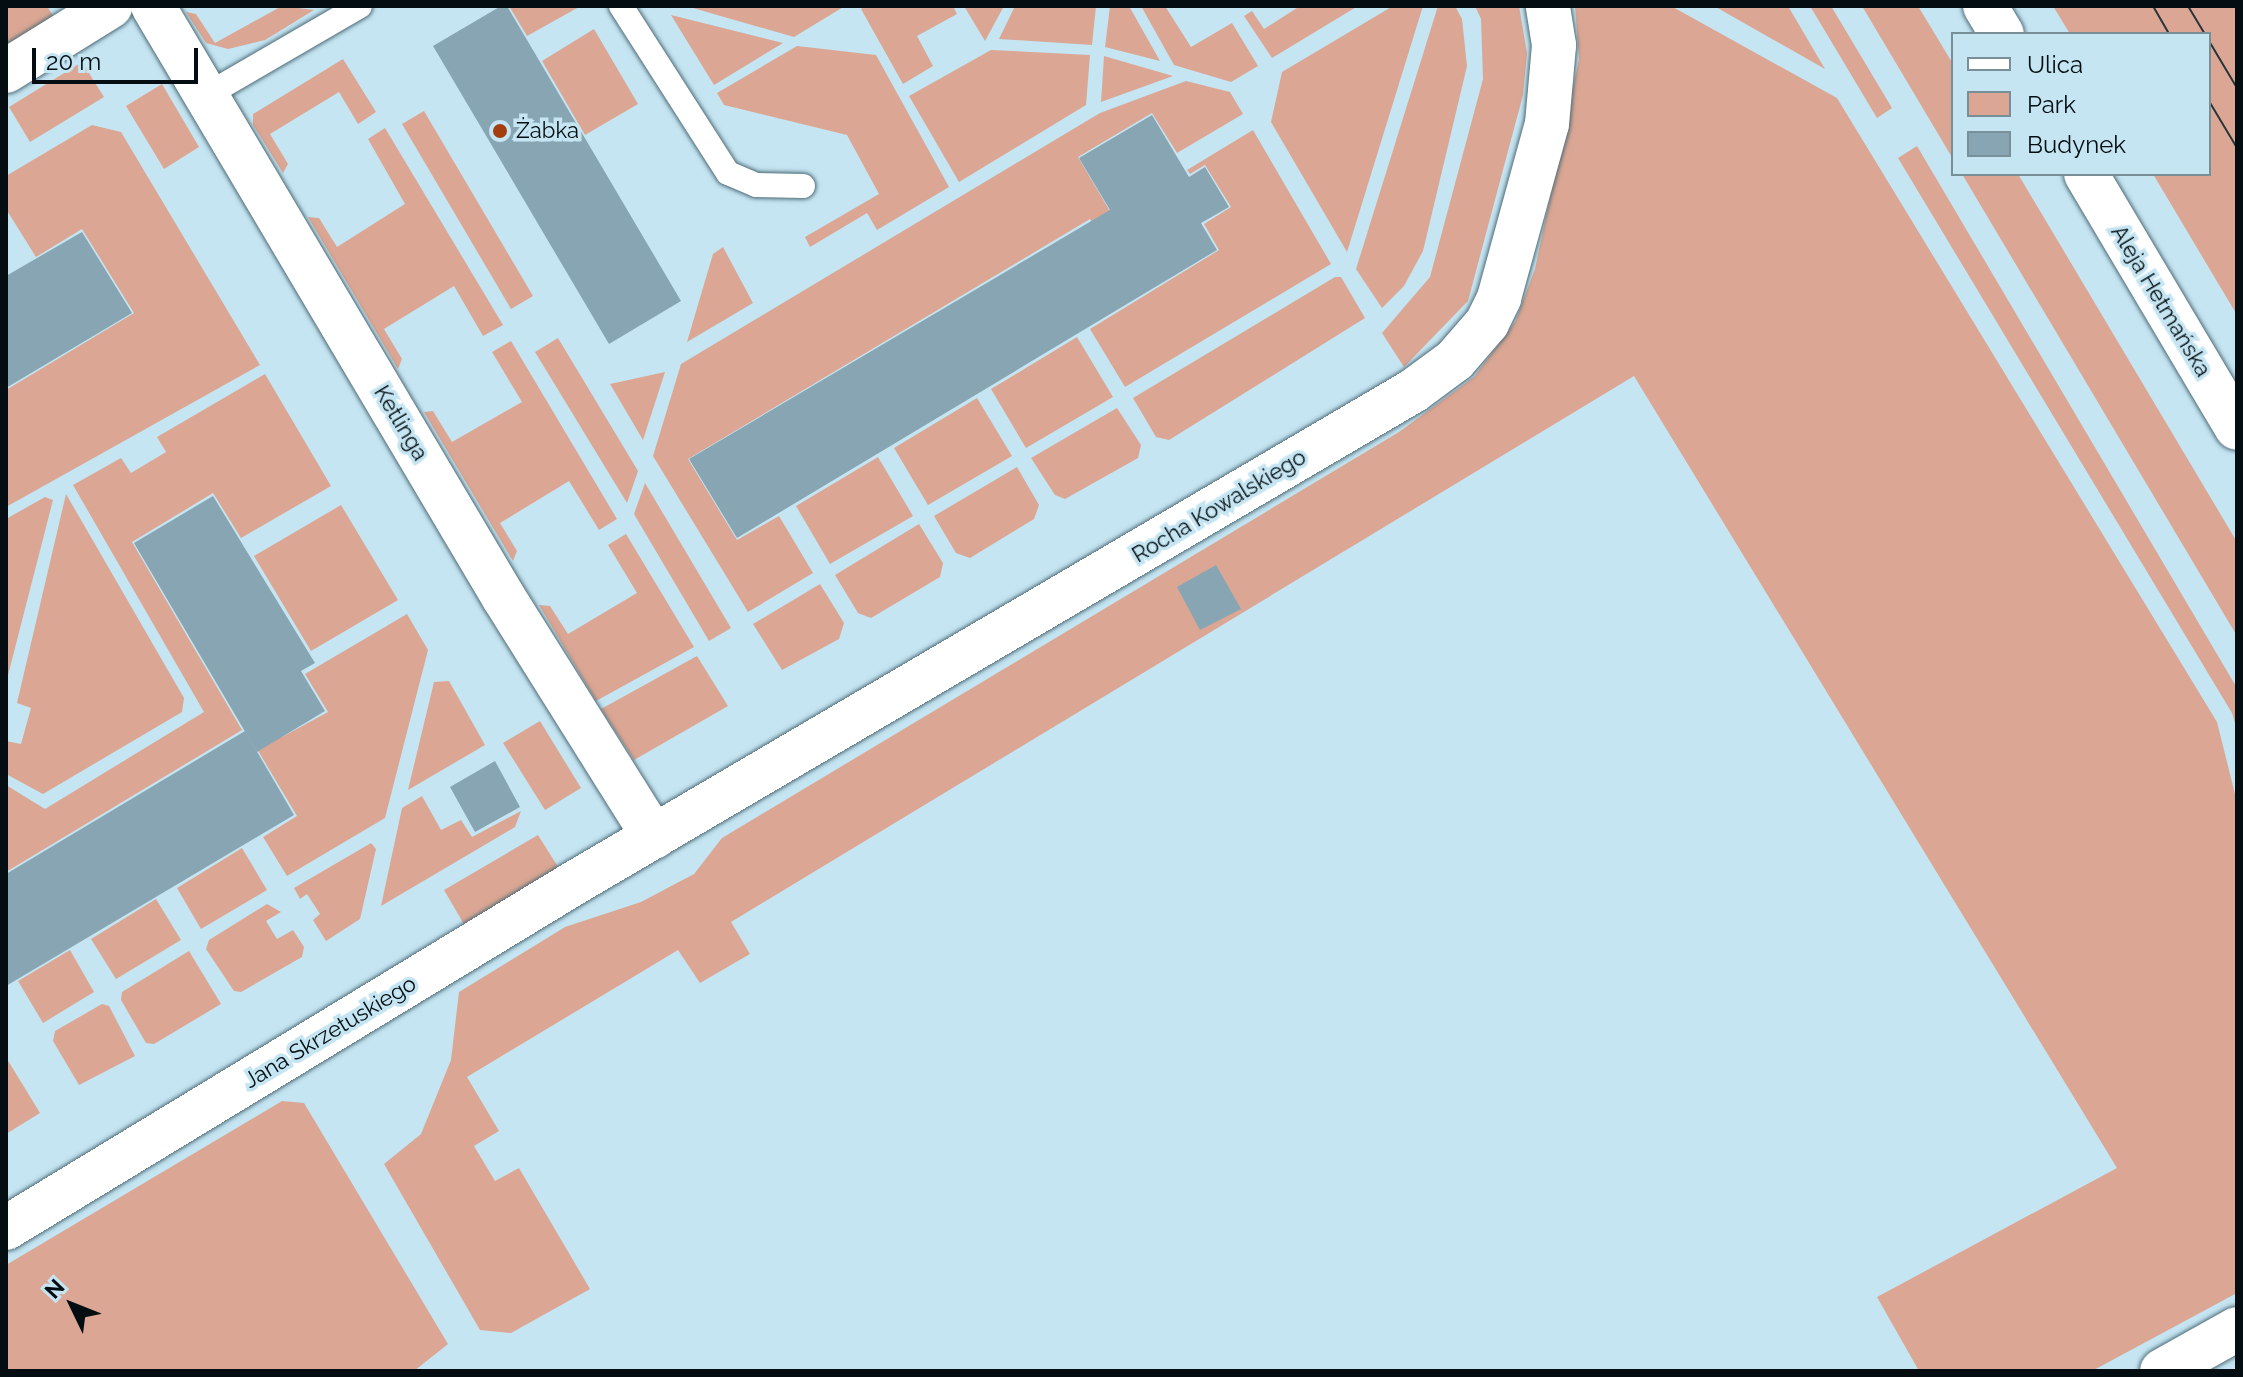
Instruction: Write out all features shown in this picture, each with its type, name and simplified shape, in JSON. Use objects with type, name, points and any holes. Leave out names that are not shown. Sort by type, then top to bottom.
[{"type":"street","points":[[6,71],[111,6]]},
{"type":"street","name":"Ketlinga","points":[[153,6],[504,598],[654,837]]},
{"type":"street","name":"Rocha Kowalskiego","points":[[654,837],[1413,391],[1455,360],[1487,323],[1499,298],[1544,138],[1554,56],[1548,6]]},
{"type":"street","points":[[1985,6],[2001,32]]},
{"type":"street","name":"Aleja Hetmańska","points":[[2087,176],[2237,428]]},
{"type":"street","name":"Jana Skrzetuskiego","points":[[6,1228],[654,837]]},
{"type":"street","points":[[2162,1371],[2237,1329]]},
{"type":"lane","points":[[205,96],[360,6]]},
{"type":"lane","points":[[621,6],[728,173],[756,185],[803,186]]},
{"type":"green space","points":[[6,6],[47,6],[55,19],[6,48]]},
{"type":"green space","points":[[282,6],[314,10],[265,40],[228,49],[206,43],[186,12],[196,14],[215,43]]},
{"type":"green space","points":[[509,6],[579,6],[579,7],[527,36]]},
{"type":"green space","points":[[686,6],[845,6],[794,37]]},
{"type":"green space","points":[[865,6],[953,6],[957,14],[917,36],[933,66],[903,84],[861,9]]},
{"type":"green space","points":[[964,6],[1004,6],[985,41]]},
{"type":"green space","points":[[1015,6],[1096,6],[1092,45],[999,39]]},
{"type":"green space","points":[[1110,6],[1129,6],[1160,61],[1105,47]]},
{"type":"green space","points":[[1141,6],[1165,6],[1191,47],[1232,23],[1258,66],[1231,82],[1174,65]]},
{"type":"green space","points":[[1300,6],[1358,6],[1272,58],[1244,16],[1252,11],[1264,29]]},
{"type":"green space","points":[[1393,6],[1423,6],[1347,252],[1271,122],[1282,72]]},
{"type":"green space","points":[[1438,6],[1455,6],[1462,19],[1467,66],[1423,251],[1404,286],[1382,308],[1356,269]]},
{"type":"green space","points":[[1475,6],[1519,6],[1527,53],[1523,95],[1468,301],[1404,367],[1382,333],[1430,277],[1483,79],[1481,19]]},
{"type":"green space","points":[[1575,6],[1671,6],[1837,98],[2217,722],[2237,802],[2237,1293],[2092,1371],[1919,1371],[1877,1297],[2117,1168],[1634,376],[731,922],[750,954],[700,983],[678,950],[467,1077],[499,1131],[474,1146],[495,1181],[519,1168],[590,1289],[511,1333],[480,1330],[384,1164],[421,1134],[451,1060],[459,992],[565,927],[641,902],[694,874],[722,838],[1399,432],[1474,377],[1515,322],[1535,269],[1579,59]]},
{"type":"green space","points":[[1714,6],[1788,6],[1825,69]]},
{"type":"green space","points":[[1810,6],[1831,6],[1892,108],[1877,118]]},
{"type":"green space","points":[[1862,6],[1918,6],[1951,61],[1951,156]]},
{"type":"green space","points":[[2053,6],[2237,6],[2237,315],[2154,176],[2211,176],[2211,32],[2069,32]]},
{"type":"green space","points":[[671,15],[783,43],[714,85]]},
{"type":"green space","points":[[594,29],[638,104],[585,135],[542,61]]},
{"type":"green space","points":[[797,46],[876,55],[949,187],[877,230],[867,213],[810,247],[805,237],[879,194],[847,135],[724,105],[717,93]]},
{"type":"green space","points":[[991,50],[1090,55],[1086,105],[959,182],[909,96]]},
{"type":"green space","points":[[1104,56],[1173,76],[1101,102]]},
{"type":"green space","points":[[343,59],[376,112],[358,124],[339,92],[270,134],[288,164],[283,173],[253,125],[253,114]]},
{"type":"green space","points":[[82,62],[104,97],[30,142],[9,107]]},
{"type":"green space","points":[[1186,81],[1230,92],[1243,114],[1177,153],[1152,113],[1078,157],[1114,218],[1096,229],[1090,219],[688,459],[737,540],[779,516],[813,573],[748,612],[653,456],[681,364],[1100,113]]},
{"type":"green space","points":[[162,84],[199,147],[164,169],[126,106]]},
{"type":"green space","points":[[424,111],[533,296],[511,309],[402,124]]},
{"type":"green space","points":[[92,125],[121,132],[260,365],[6,507],[6,390],[134,313],[82,229],[36,257],[6,209],[6,176]]},
{"type":"green space","points":[[385,128],[503,325],[483,336],[454,286],[384,329],[402,359],[398,369],[308,217],[319,218],[337,247],[405,204],[368,139]]},
{"type":"green space","points":[[1253,130],[1331,264],[1125,387],[1090,329],[1219,250],[1204,224],[1231,207],[1205,165],[1190,174],[1187,170]]},
{"type":"green space","points":[[1917,146],[2237,688],[2237,730],[2232,713],[1898,158]]},
{"type":"green space","points":[[1963,176],[2019,176],[2237,542],[2237,636]]},
{"type":"green space","points":[[723,247],[753,303],[687,342],[713,254]]},
{"type":"green space","points":[[1335,277],[1341,277],[1365,318],[1169,440],[1156,437],[1133,398]]},
{"type":"green space","points":[[1077,337],[1113,397],[1026,448],[991,389]]},
{"type":"green space","points":[[558,338],[638,471],[627,503],[535,352]]},
{"type":"green space","points":[[511,341],[617,519],[599,530],[569,481],[500,523],[517,551],[513,561],[424,412],[433,411],[452,442],[522,402],[492,352]]},
{"type":"green space","points":[[665,372],[643,440],[610,384]]},
{"type":"green space","points":[[265,374],[331,486],[241,538],[213,493],[132,542],[242,730],[6,872],[6,785],[45,809],[204,712],[73,485],[121,458],[131,473],[166,452],[157,437]]},
{"type":"green space","points":[[977,398],[1012,456],[928,505],[894,448]]},
{"type":"green space","points":[[1117,408],[1141,445],[1138,458],[1065,499],[1055,495],[1031,458]]},
{"type":"green space","points":[[878,457],[913,516],[830,564],[796,506]]},
{"type":"green space","points":[[1017,467],[1039,505],[1034,519],[970,558],[956,553],[934,516]]},
{"type":"green space","points":[[645,483],[731,628],[709,641],[634,514]]},
{"type":"green space","points":[[66,494],[184,698],[182,712],[43,794],[6,774],[6,741],[21,744],[31,708],[17,703]]},
{"type":"green space","points":[[45,497],[53,500],[6,683],[6,519]]},
{"type":"green space","points":[[341,505],[398,600],[311,651],[254,556]]},
{"type":"green space","points":[[919,524],[943,563],[940,577],[871,618],[858,613],[835,575]]},
{"type":"green space","points":[[626,534],[694,647],[596,701],[539,605],[550,606],[568,634],[637,593],[608,545]]},
{"type":"green space","points":[[820,584],[844,623],[839,639],[782,670],[753,624]]},
{"type":"green space","points":[[407,614],[428,650],[385,818],[287,876],[263,837],[297,816],[254,744],[277,730],[282,737],[328,712],[305,674]]},
{"type":"green space","points":[[697,656],[728,706],[634,760],[601,709]]},
{"type":"green space","points":[[449,681],[485,745],[408,790],[434,682]]},
{"type":"green space","points":[[540,721],[581,788],[545,810],[503,743]]},
{"type":"green space","points":[[422,796],[441,830],[461,820],[472,837],[521,811],[515,827],[381,906],[402,808]]},
{"type":"green space","points":[[538,835],[560,870],[465,926],[444,890]]},
{"type":"green space","points":[[371,843],[376,849],[360,919],[326,941],[313,920],[320,914],[307,894],[300,899],[294,888]]},
{"type":"green space","points":[[242,848],[267,890],[201,929],[177,888]]},
{"type":"green space","points":[[156,899],[181,940],[116,979],[91,939]]},
{"type":"green space","points":[[267,904],[281,912],[266,921],[277,939],[293,930],[304,947],[302,957],[241,992],[234,991],[206,949],[209,940]]},
{"type":"green space","points":[[70,950],[94,992],[43,1023],[18,981]]},
{"type":"green space","points":[[189,951],[221,1004],[154,1044],[146,1043],[121,1000],[122,992]]},
{"type":"green space","points":[[102,1004],[109,1006],[135,1056],[79,1085],[53,1041],[55,1031]]},
{"type":"green space","points":[[6,1060],[40,1113],[6,1134]]},
{"type":"green space","points":[[282,1101],[304,1103],[448,1344],[414,1371],[6,1371],[6,1265]]},
{"type":"building","points":[[501,6],[507,6],[681,301],[609,344],[433,46]]},
{"type":"building","points":[[1152,115],[1189,177],[1205,167],[1229,207],[1201,223],[1217,250],[737,538],[689,459],[1110,210],[1079,158]]},
{"type":"building","points":[[82,232],[132,313],[6,388],[6,276]]},
{"type":"building","points":[[213,496],[315,663],[301,671],[325,711],[257,752],[134,543]]},
{"type":"building","points":[[1216,565],[1241,609],[1200,630],[1177,587]]},
{"type":"building","points":[[245,731],[294,815],[6,986],[6,874]]},
{"type":"building","points":[[495,761],[520,807],[475,832],[450,787]]},
{"type":"tram line","points":[[2153,6],[2168,32]]},
{"type":"tram line","points":[[2188,6],[2204,32]]},
{"type":"tram line","points":[[2211,44],[2237,88]]},
{"type":"tram line","points":[[2211,104],[2237,148]]},
{"type":"place","name":"Żabka","points":[[500,131]]}]
